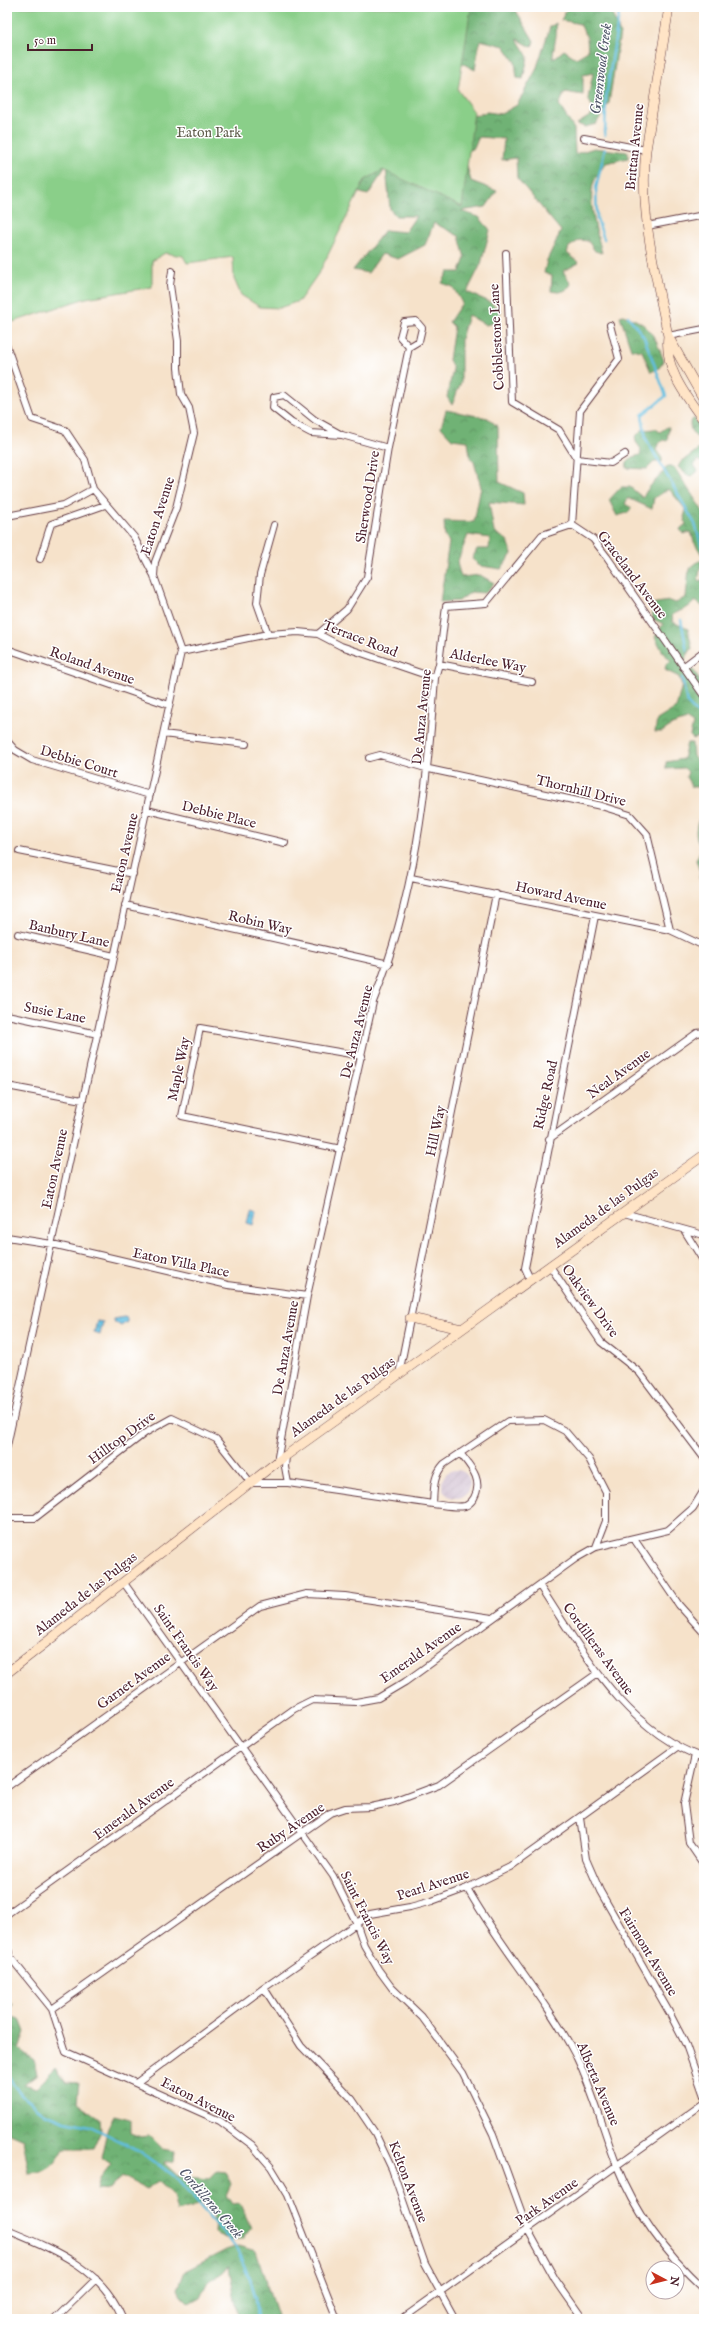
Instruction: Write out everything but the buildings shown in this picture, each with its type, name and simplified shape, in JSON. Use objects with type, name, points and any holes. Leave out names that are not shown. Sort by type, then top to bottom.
[{"type":"main road","name":"Brittan Avenue","points":[[669,7],[646,150],[644,173],[646,226],[668,336],[668,356],[686,396],[704,421]]},
{"type":"main road","name":"Brittan Avenue","points":[[668,336],[704,400]]},
{"type":"main road","name":"Alameda de las Pulgas","points":[[7,1673],[277,1462],[704,1155]]},
{"type":"main road","points":[[410,1318],[462,1329]]},
{"type":"street","points":[[584,138],[646,150]]},
{"type":"street","points":[[646,226],[704,215]]},
{"type":"street","name":"Cobblestone Lane","points":[[506,253],[512,402],[559,430],[577,459]]},
{"type":"street","name":"Eaton Avenue","points":[[7,1446],[181,652],[154,576],[155,562],[176,508],[194,433],[193,420],[181,394],[180,387],[178,335],[170,285],[172,271]]},
{"type":"street","name":"Sherwood Drive","points":[[318,634],[347,610],[367,577],[388,448],[409,347],[419,341],[422,328],[416,321],[404,322],[400,337],[409,347]]},
{"type":"street","points":[[572,525],[580,411],[619,359],[610,325]]},
{"type":"street","points":[[668,336],[704,329]]},
{"type":"street","points":[[7,347],[32,419],[65,430],[85,460],[93,489],[105,505],[134,537],[154,576]]},
{"type":"street","points":[[342,435],[310,434],[273,408],[274,397],[284,395],[315,420],[342,435],[388,448]]},
{"type":"street","points":[[577,459],[611,463],[625,454]]},
{"type":"street","points":[[7,516],[64,505],[76,500],[93,489]]},
{"type":"street","points":[[40,560],[51,524],[105,505]]},
{"type":"street","points":[[268,634],[257,603],[260,575],[274,524]]},
{"type":"street","name":"De Anza Avenue","points":[[277,1462],[307,1296],[373,1002],[389,964],[411,878],[420,834],[429,768],[435,678],[439,664],[446,606],[486,603],[542,535],[572,525]]},
{"type":"street","name":"Graceland Avenue","points":[[572,525],[593,539],[704,696]]},
{"type":"street","name":"Terrace Road","points":[[181,652],[268,634],[298,632],[318,634],[341,646],[435,678]]},
{"type":"street","name":"Roland Avenue","points":[[7,649],[169,705]]},
{"type":"street","points":[[683,667],[704,651]]},
{"type":"street","name":"Alderlee Way","points":[[439,664],[532,682]]},
{"type":"street","points":[[163,734],[246,744]]},
{"type":"street","name":"Debbie Court","points":[[7,741],[15,750],[32,760],[150,796]]},
{"type":"street","name":"Thornhill Drive","points":[[369,758],[380,755],[429,768],[630,814],[647,834],[670,930]]},
{"type":"street","name":"Debbie Place","points":[[147,810],[285,843]]},
{"type":"street","points":[[19,851],[133,874]]},
{"type":"street","name":"Howard Avenue","points":[[411,878],[670,930],[704,946]]},
{"type":"street","name":"Hill Way","points":[[399,1374],[496,894]]},
{"type":"street","name":"Robin Way","points":[[126,905],[389,964]]},
{"type":"street","name":"Ridge Road","points":[[530,1279],[525,1268],[549,1139],[595,916]]},
{"type":"street","name":"Banbury Lane","points":[[18,934],[114,956]]},
{"type":"street","name":"Susie Lane","points":[[7,1015],[98,1034]]},
{"type":"street","name":"Maple Way","points":[[341,1150],[182,1116],[200,1028],[362,1056]]},
{"type":"street","name":"Neal Avenue","points":[[549,1139],[697,1033],[704,1032]]},
{"type":"street","points":[[7,1086],[82,1100]]},
{"type":"street","points":[[624,1213],[704,1235]]},
{"type":"street","points":[[684,1230],[704,1262]]},
{"type":"street","name":"Eaton Villa Place","points":[[7,1237],[52,1244],[228,1285],[307,1296]]},
{"type":"street","name":"Oakview Drive","points":[[550,1266],[601,1342],[639,1372],[704,1458]]},
{"type":"street","name":"Hilltop Drive","points":[[7,1518],[36,1518],[145,1433],[172,1418],[216,1439],[251,1483]]},
{"type":"street","points":[[433,1504],[434,1480],[437,1472],[460,1453],[508,1421],[544,1420],[565,1431],[588,1459],[606,1492],[606,1521],[596,1547]]},
{"type":"street","points":[[251,1483],[288,1483],[433,1504],[458,1506],[466,1505],[473,1500],[477,1492],[476,1475],[460,1453]]},
{"type":"street","points":[[286,1456],[285,1467],[288,1483]]},
{"type":"street","name":"Emerald Avenue","points":[[7,1914],[294,1709],[312,1700],[356,1702],[378,1698],[405,1682],[492,1618],[596,1547],[668,1530],[693,1508],[704,1490]]},
{"type":"street","points":[[634,1539],[679,1605],[704,1633]]},
{"type":"street","name":"Saint Francis Way","points":[[124,1583],[333,1876],[356,1922],[364,1945],[378,1969],[392,1988],[422,2017],[463,2073],[488,2122],[528,2230],[555,2279],[583,2319]]},
{"type":"street","name":"Cordilleras Avenue","points":[[539,1585],[598,1673],[628,1711],[677,1747],[704,1758]]},
{"type":"street","name":"Garnet Avenue","points":[[7,1787],[260,1606],[307,1594],[346,1596],[492,1618]]},
{"type":"street","name":"Ruby Avenue","points":[[52,2009],[330,1813],[345,1808],[371,1807],[394,1802],[439,1785],[598,1673]]},
{"type":"street","name":"Pearl Avenue","points":[[136,2082],[356,1922],[370,1914],[410,1907],[467,1888],[510,1867],[677,1747]]},
{"type":"street","points":[[695,1755],[684,1804],[689,1843],[704,1865]]},
{"type":"street","name":"Fairmont Avenue","points":[[580,1818],[586,1859],[600,1891],[673,2018],[686,2045],[704,2096]]},
{"type":"street","name":"Alberta Avenue","points":[[467,1888],[486,1923],[548,2006],[576,2056],[594,2098],[618,2167],[638,2211],[655,2236],[678,2265],[704,2289]]},
{"type":"street","name":"Eaton Avenue","points":[[7,1945],[10,1957],[52,2009],[66,2052],[136,2082],[220,2121],[252,2145],[271,2167],[288,2195],[337,2319]]},
{"type":"street","name":"Kelton Avenue","points":[[264,1988],[301,2046],[352,2098],[375,2133],[392,2169],[425,2264],[455,2319]]},
{"type":"street","name":"Park Avenue","points":[[402,2319],[618,2167],[704,2103]]},
{"type":"street","points":[[7,2230],[60,2252],[84,2268],[96,2279],[114,2301],[123,2319]]},
{"type":"street","points":[[55,2319],[96,2279]]},
{"type":"shaded area","points":[[456,1470],[466,1474],[470,1484],[466,1494],[456,1498],[446,1494],[442,1484],[446,1474]]},
{"type":"green space","name":"Eaton Park","points":[[7,7],[471,7],[458,90],[474,112],[462,207],[383,170],[365,180],[320,271],[299,301],[279,308],[260,307],[241,295],[234,279],[233,257],[187,263],[183,256],[165,253],[152,261],[152,287],[86,298],[13,322],[7,316]]},
{"type":"green space","points":[[388,7],[514,7],[534,41],[532,47],[517,39],[528,57],[523,79],[517,78],[515,62],[504,46],[480,40],[475,70],[452,58]]},
{"type":"green space","points":[[568,7],[609,7],[620,33],[609,103],[596,124],[585,127],[577,124],[595,113],[588,98],[593,73],[583,75],[583,95],[565,92],[559,105],[574,129],[575,154],[594,148],[628,152],[628,158],[606,163],[595,179],[592,196],[593,216],[602,253],[595,251],[588,241],[580,240],[569,247],[567,253],[579,263],[563,271],[571,284],[567,289],[562,291],[551,291],[552,276],[544,273],[547,260],[561,231],[517,178],[516,158],[502,160],[504,139],[479,137],[473,149],[463,151],[471,181],[497,191],[486,207],[461,211],[479,217],[490,230],[481,264],[467,292],[490,302],[501,311],[496,322],[486,325],[468,315],[461,339],[461,382],[452,405],[447,397],[453,369],[449,360],[454,327],[449,322],[462,303],[453,287],[442,283],[448,272],[460,272],[465,258],[459,236],[434,223],[425,245],[398,259],[382,254],[368,273],[353,270],[385,230],[405,232],[416,216],[396,216],[390,209],[386,168],[368,195],[350,190],[342,87],[467,118],[487,112],[501,114],[517,105],[536,70],[550,27],[556,23],[553,59],[564,50],[576,58],[588,51],[587,38],[580,24],[561,20]]},
{"type":"green space","points":[[623,315],[640,322],[654,337],[664,361],[659,368],[651,372],[642,351],[631,349],[620,316]]},
{"type":"green space","points":[[446,410],[488,418],[498,427],[499,482],[523,493],[524,505],[489,502],[494,532],[507,540],[512,554],[501,569],[481,566],[472,559],[477,549],[489,549],[490,538],[468,535],[457,563],[461,577],[480,575],[494,583],[485,593],[471,592],[459,601],[440,602],[449,542],[445,537],[444,521],[474,522],[481,487],[474,462],[470,457],[468,441],[452,439],[441,427]]},
{"type":"green space","points":[[694,418],[704,434],[704,440],[695,436],[692,432],[690,422]]},
{"type":"green space","points":[[669,427],[667,441],[663,440],[658,444],[656,450],[662,458],[662,462],[654,462],[647,469],[626,468],[627,463],[633,457],[640,455],[641,449],[636,442],[635,437],[642,430],[656,429],[660,432]]},
{"type":"green space","points":[[699,449],[704,452],[704,463],[697,460],[694,465],[698,471],[692,476],[687,475],[678,467],[681,462]]},
{"type":"green space","points":[[667,467],[674,467],[704,513],[704,558],[694,542],[691,532],[683,534],[680,529],[686,524],[684,517],[686,510],[669,489],[654,498],[652,509],[628,498],[625,504],[632,508],[627,513],[617,516],[609,500],[621,487],[630,487],[643,498],[647,490]]},
{"type":"green space","points":[[700,560],[702,561],[698,580],[701,581],[704,576],[704,607],[695,601],[690,606],[672,615],[673,622],[688,629],[692,648],[683,662],[691,668],[697,676],[701,684],[703,694],[704,735],[693,739],[690,736],[693,724],[687,720],[672,725],[662,732],[655,732],[657,720],[676,708],[682,685],[679,677],[665,670],[666,664],[671,661],[663,652],[655,637],[663,624],[653,619],[651,604],[669,601],[676,603],[686,597],[689,569]]},
{"type":"green space","points":[[687,743],[692,743],[693,756],[704,772],[704,789],[703,787],[692,787],[686,777],[688,772],[684,768],[666,769],[666,762],[683,759]]},
{"type":"green space","points":[[704,814],[704,882],[699,878],[700,872],[696,860],[701,849],[697,840],[696,828],[701,815]]},
{"type":"green space","points":[[7,2003],[13,2004],[8,2016],[20,2019],[25,2032],[19,2049],[34,2060],[37,2074],[24,2084],[36,2088],[56,2068],[66,2082],[79,2083],[77,2102],[100,2119],[101,2131],[93,2149],[64,2149],[51,2167],[42,2171],[29,2173],[23,2139],[7,2132]]},
{"type":"green space","points":[[114,2115],[130,2119],[130,2133],[141,2137],[149,2136],[162,2149],[175,2151],[174,2162],[164,2163],[178,2176],[209,2179],[217,2171],[226,2172],[231,2184],[226,2195],[232,2204],[240,2203],[251,2228],[242,2240],[228,2239],[214,2233],[215,2216],[202,2201],[191,2207],[177,2211],[173,2195],[158,2181],[146,2189],[121,2176],[110,2190],[97,2189],[100,2178],[111,2164],[101,2157],[108,2127]]},
{"type":"green space","points":[[238,2246],[256,2251],[278,2319],[235,2319],[238,2316],[229,2267],[207,2283],[200,2298],[189,2304],[181,2296],[178,2289],[185,2271],[226,2250]]},
{"type":"water","points":[[250,1209],[256,1211],[253,1225],[247,1223]]},
{"type":"water","points":[[124,1317],[127,1318],[127,1322],[121,1326],[113,1321],[113,1319]]},
{"type":"water","points":[[97,1321],[103,1322],[100,1335],[94,1333]]},
{"type":"waterway","name":"Greenwood Creek","points":[[605,135],[606,98],[620,7]]},
{"type":"waterway","name":"Greenwood Creek","points":[[604,239],[597,219],[596,188],[605,149]]},
{"type":"waterway","name":"Greenwood Creek","points":[[628,316],[644,337],[666,396],[642,415],[646,439],[695,524],[704,554]]},
{"type":"waterway","name":"Greenwood Creek","points":[[681,620],[687,651]]},
{"type":"waterway","name":"Greenwood Creek","points":[[682,678],[687,703],[704,721]]},
{"type":"waterway","name":"Cordilleras Creek","points":[[7,2073],[14,2086],[25,2098],[45,2113],[65,2121],[90,2126],[138,2150],[173,2175],[235,2246],[249,2276],[256,2298],[258,2319]]}]
